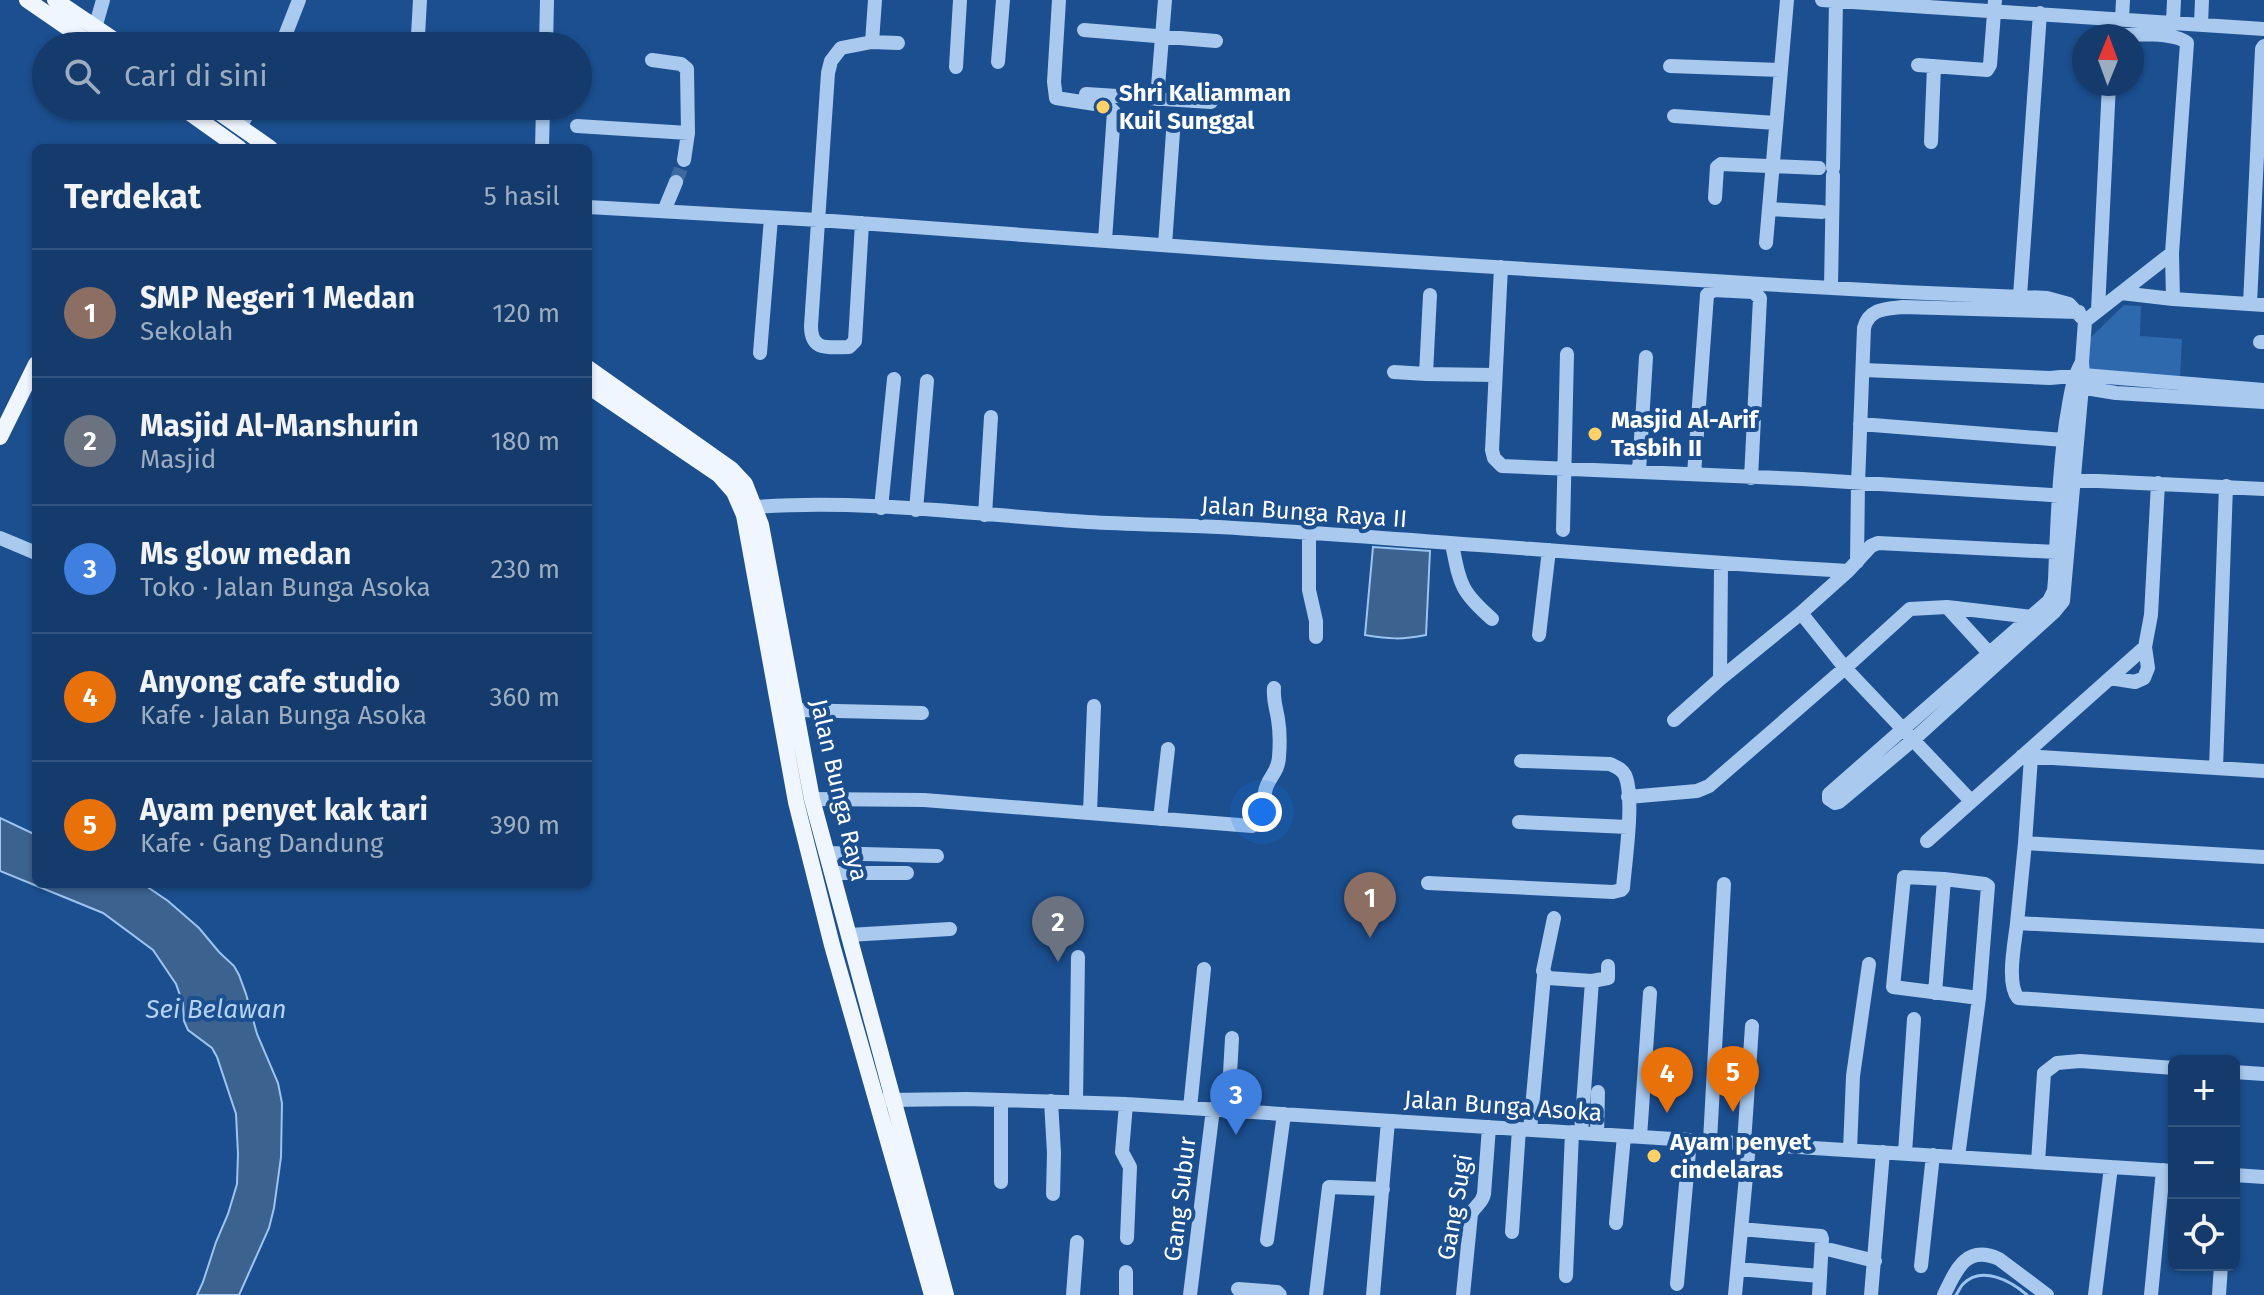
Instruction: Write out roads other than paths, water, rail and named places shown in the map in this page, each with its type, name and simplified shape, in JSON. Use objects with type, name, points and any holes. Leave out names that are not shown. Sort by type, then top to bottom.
[{"type":"main road","points":[[27,0],[74,32]]},
{"type":"main road","points":[[55,0],[74,6],[101,32]]},
{"type":"main road","points":[[200,120],[233,144]]},
{"type":"main road","points":[[230,120],[264,144]]},
{"type":"main road","name":"Jalan Bunga Raya","points":[[592,371],[725,463],[745,484],[755,507],[761,525],[788,701],[796,802],[832,945],[932,1295]]},
{"type":"main road","points":[[0,437],[32,372]]},
{"type":"main road","name":"Jalan Bunga Raya","points":[[592,389],[719,475],[741,504],[812,799],[946,1295]]},
{"type":"street","points":[[95,28],[103,0]]},
{"type":"street","points":[[286,32],[299,0]]},
{"type":"street","points":[[418,32],[420,0]]},
{"type":"street","points":[[546,32],[547,0]]},
{"type":"street","points":[[872,42],[875,0]]},
{"type":"street","points":[[956,67],[960,0]]},
{"type":"street","points":[[998,62],[1003,0]]},
{"type":"street","points":[[1059,0],[1054,82],[1056,98],[1108,106],[1114,112],[1105,240]]},
{"type":"street","points":[[1157,99],[1165,0]]},
{"type":"street","points":[[1766,243],[1787,0]]},
{"type":"street","points":[[1822,0],[2047,9],[2122,19],[2264,29]]},
{"type":"street","points":[[2122,19],[2123,0]]},
{"type":"street","points":[[2173,22],[2174,0]]},
{"type":"street","points":[[2201,24],[2202,0]]},
{"type":"street","points":[[1831,287],[1828,170],[1836,1]]},
{"type":"street","points":[[1918,65],[1987,70],[1990,65],[1994,6]]},
{"type":"street","points":[[2020,296],[2047,9]]},
{"type":"street","points":[[1084,30],[1216,41]]},
{"type":"street","points":[[2144,35],[2180,38],[2187,43],[2172,253],[2173,299]]},
{"type":"street","points":[[862,223],[855,341],[849,347],[815,344],[811,333],[831,61],[841,48],[872,42],[898,43]]},
{"type":"street","points":[[2121,293],[2257,305],[2264,46]]},
{"type":"street","points":[[652,60],[681,64],[687,69],[688,133],[684,160]]},
{"type":"street","points":[[1670,66],[1781,70]]},
{"type":"street","points":[[1931,142],[1934,66]]},
{"type":"street","points":[[1086,94],[1211,102]]},
{"type":"street","points":[[2098,310],[2108,96]]},
{"type":"street","points":[[1674,116],[1776,123]]},
{"type":"street","points":[[240,127],[244,120]]},
{"type":"street","points":[[542,144],[543,120]]},
{"type":"street","points":[[577,126],[688,133]]},
{"type":"street","points":[[1165,245],[1173,132]]},
{"type":"street","points":[[1715,198],[1719,165],[1828,170]]},
{"type":"street","points":[[664,211],[676,182]]},
{"type":"street","points":[[592,207],[1903,292],[2020,296],[2063,301],[2082,316]]},
{"type":"street","points":[[1771,209],[1822,212]]},
{"type":"street","points":[[760,353],[771,218]]},
{"type":"street","points":[[1853,566],[1866,318],[1873,312],[1903,307],[2082,316],[2098,310],[2172,253]]},
{"type":"street","points":[[1501,267],[1492,450],[1494,458],[1502,466],[1858,484],[2066,488],[2158,483],[2264,489]]},
{"type":"street","points":[[1694,474],[1707,295],[1713,290],[1753,292],[1760,298],[1751,478]]},
{"type":"street","points":[[1426,374],[1430,295]]},
{"type":"street","points":[[2079,377],[2064,440],[2066,488],[2063,601],[2054,612],[1908,735],[1829,794],[1832,802],[1839,802],[1908,735],[1990,654],[2049,601],[2054,591],[2056,552],[2066,488],[2079,377],[2082,316]]},
{"type":"street","points":[[1563,530],[1567,354]]},
{"type":"street","points":[[1639,471],[1646,357]]},
{"type":"street","points":[[1864,370],[2079,377],[2116,386],[2240,395],[2264,402]]},
{"type":"street","points":[[1394,372],[1494,375]]},
{"type":"street","points":[[881,508],[894,379]]},
{"type":"street","points":[[916,510],[927,381]]},
{"type":"street","points":[[2240,395],[2264,390]]},
{"type":"street","points":[[985,515],[991,417]]},
{"type":"street","points":[[1860,424],[2064,440]]},
{"type":"street","points":[[2110,678],[2135,682],[2144,678],[2148,668],[2145,647],[2151,615],[2158,483]]},
{"type":"street","points":[[2216,768],[2226,486]]},
{"type":"street","name":"Jalan Bunga Raya II","points":[[755,507],[881,508],[1309,533],[1721,564],[1853,566]]},
{"type":"street","points":[[1309,533],[1309,590],[1316,637]]},
{"type":"street","points":[[0,538],[32,551]]},
{"type":"street","points":[[1674,720],[1801,613],[1871,546],[1888,542],[2056,552]]},
{"type":"street","points":[[1452,544],[1466,595],[1492,619]]},
{"type":"street","points":[[1539,635],[1549,550]]},
{"type":"street","points":[[1720,679],[1721,564]]},
{"type":"street","points":[[1628,797],[1703,790],[1910,609],[1947,607],[2032,617]]},
{"type":"street","points":[[1947,607],[1990,654]]},
{"type":"street","points":[[1801,613],[1845,668],[1971,801]]},
{"type":"street","points":[[1927,841],[2026,757],[2145,647]]},
{"type":"street","points":[[812,799],[924,800],[1252,826],[1262,816],[1266,786],[1278,766],[1279,728],[1273,700],[1274,688]]},
{"type":"street","points":[[788,701],[922,713]]},
{"type":"street","points":[[1090,813],[1094,706]]},
{"type":"street","points":[[1160,819],[1168,749]]},
{"type":"street","points":[[2026,757],[2264,771]]},
{"type":"street","points":[[2026,757],[2025,843],[2012,974],[2014,992],[2018,998],[2264,1016]]},
{"type":"street","points":[[1428,883],[1619,892],[1623,888],[1628,797],[1626,777],[1621,770],[1610,764],[1521,761]]},
{"type":"street","points":[[1519,822],[1628,827]]},
{"type":"street","points":[[2025,843],[2264,857]]},
{"type":"street","points":[[827,853],[937,856]]},
{"type":"street","points":[[833,873],[907,873]]},
{"type":"street","points":[[1958,1157],[1979,998],[1988,886],[1907,876],[1903,880],[1895,988],[1979,998]]},
{"type":"street","points":[[1935,993],[1944,879]]},
{"type":"street","points":[[1710,1141],[1724,884]]},
{"type":"street","points":[[1512,1232],[1543,971],[1554,918]]},
{"type":"street","points":[[2017,923],[2264,936]]},
{"type":"street","points":[[849,935],[950,929]]},
{"type":"street","points":[[1076,1102],[1078,957]]},
{"type":"street","points":[[1850,1150],[1854,1065],[1869,964]]},
{"type":"street","points":[[1544,976],[1592,981],[1608,978],[1608,966]]},
{"type":"street","points":[[1190,1108],[1204,969]]},
{"type":"street","points":[[1566,1276],[1576,1132],[1592,981]]},
{"type":"street","points":[[1640,1137],[1650,993]]},
{"type":"street","points":[[1905,1153],[1914,1019]]},
{"type":"street","points":[[1735,1295],[1752,1026]]},
{"type":"street","name":"Gang Subur","points":[[1190,1295],[1232,1038]]},
{"type":"street","points":[[2038,1162],[2044,1073],[2052,1066],[2080,1061],[2168,1068]]},
{"type":"street","points":[[2240,1072],[2264,1074]]},
{"type":"street","points":[[1597,1134],[1598,1092]]},
{"type":"street","name":"Jalan Bunga Asoka","points":[[877,1100],[1126,1104],[2168,1170]]},
{"type":"street","points":[[1001,1100],[1001,1182]]},
{"type":"street","points":[[1051,1101],[1053,1194]]},
{"type":"street","points":[[1126,1104],[1122,1152],[1130,1167],[1127,1238]]},
{"type":"street","points":[[1267,1240],[1284,1114]]},
{"type":"street","points":[[1373,1295],[1388,1121]]},
{"type":"street","name":"Gang Sugi","points":[[1463,1295],[1471,1214],[1483,1201],[1489,1127]]},
{"type":"street","points":[[1616,1223],[1624,1136]]},
{"type":"street","points":[[1677,1284],[1690,1140]]},
{"type":"street","points":[[1871,1295],[1883,1152]]},
{"type":"street","points":[[1921,1266],[1933,1155]]},
{"type":"street","points":[[2095,1295],[2111,1167]]},
{"type":"street","points":[[2240,1175],[2264,1177]]},
{"type":"street","points":[[2151,1295],[2168,1177]]},
{"type":"street","points":[[1316,1295],[1329,1187],[1383,1189]]},
{"type":"street","points":[[1741,1229],[1821,1236],[1819,1295]]},
{"type":"street","points":[[1073,1295],[1077,1242]]},
{"type":"street","points":[[1831,1250],[1875,1261]]},
{"type":"street","points":[[1944,1295],[1956,1269],[1963,1261],[1976,1255],[1999,1259],[2047,1295]]},
{"type":"street","points":[[1738,1269],[1820,1276]]},
{"type":"street","points":[[2219,1295],[2221,1271]]},
{"type":"street","points":[[1126,1272],[1126,1295]]},
{"type":"street","points":[[1238,1289],[1277,1292],[1280,1295]]},
{"type":"water","points":[[1373,547],[1430,551],[1426,635],[1395,638],[1365,635]]},
{"type":"water","name":"Sei Belawan","points":[[0,818],[32,833],[32,884],[0,871]]},
{"type":"water","name":"Sei Belawan","points":[[42,888],[149,888],[168,901],[199,928],[234,966],[257,1034],[278,1083],[282,1103],[281,1157],[274,1208],[269,1228],[239,1295],[197,1295],[237,1184],[236,1114],[217,1057],[212,1048],[188,1030],[176,984],[153,950],[103,913]]},
{"type":"waterway","points":[[1956,1295],[1971,1278],[1987,1275],[2005,1280],[2027,1295]]},
{"type":"tunnel","points":[[676,182],[684,160]]},
{"type":"place","name":"Shri Kaliamman Kuil Sunggal","points":[[1103,107]]},
{"type":"place","name":"Masjid Al-Arif Tasbih II","points":[[1595,434]]},
{"type":"place","name":"SMP Negeri 1 Medan","points":[[1370,938]]},
{"type":"place","name":"Masjid Al-Manshurin","points":[[1058,962]]},
{"type":"place","name":"Ayam penyet kak tari","points":[[1733,1112]]},
{"type":"place","name":"Anyong cafe studio","points":[[1667,1113]]},
{"type":"place","name":"Ms glow medan","points":[[1236,1135]]},
{"type":"place","name":"Ayam penyet cindelaras","points":[[1654,1156]]}]
